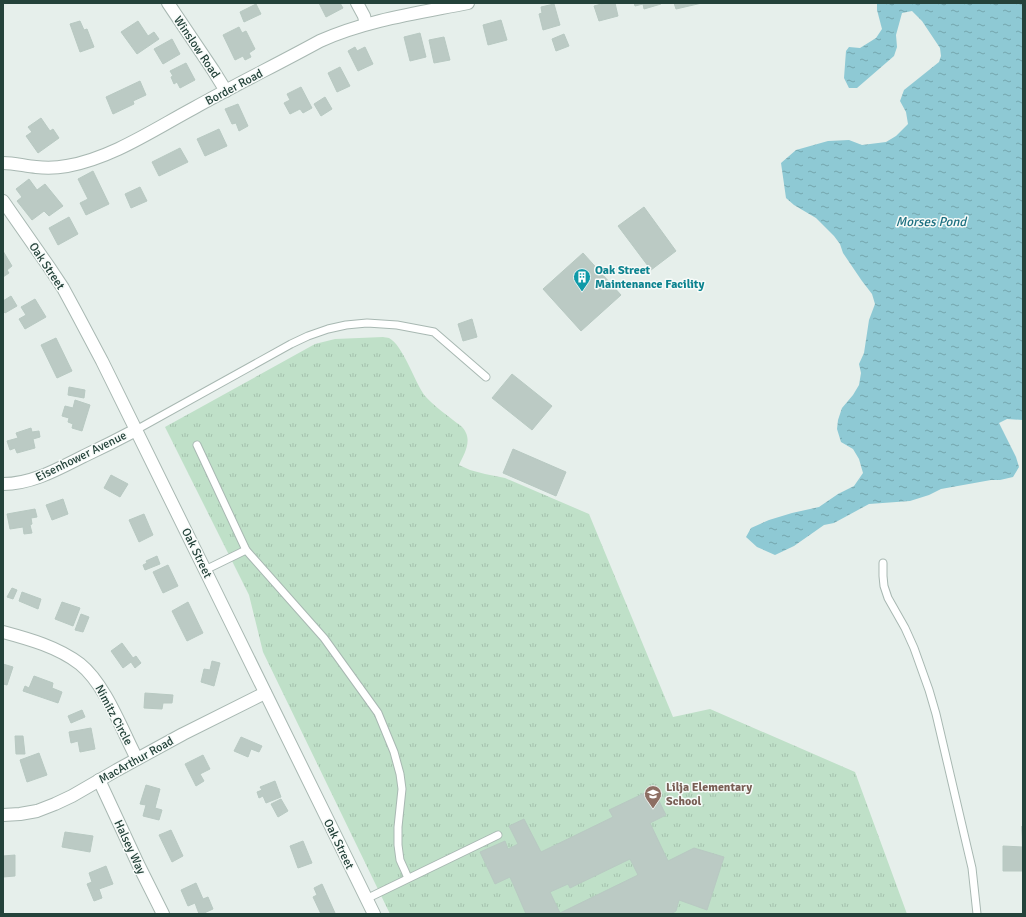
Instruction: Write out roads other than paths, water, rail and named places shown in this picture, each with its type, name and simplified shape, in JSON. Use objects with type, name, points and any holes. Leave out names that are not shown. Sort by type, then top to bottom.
[{"type":"street","name":"Winslow Road","points":[[168,3],[226,91]]},
{"type":"street","points":[[357,3],[364,16],[366,24]]},
{"type":"street","name":"Border Road","points":[[3,163],[53,168],[86,162],[138,139],[336,34],[366,24],[468,3]]},
{"type":"street","name":"Oak Street","points":[[3,201],[63,288],[82,323],[374,914]]},
{"type":"street","name":"Eisenhower Avenue","points":[[3,484],[27,482],[44,476],[136,430]]},
{"type":"street","name":"Nimitz Circle","points":[[3,632],[55,650],[68,656],[88,671],[109,702],[137,759]]},
{"type":"street","name":"MacArthur Road","points":[[3,815],[37,811],[55,804],[204,723],[265,693]]},
{"type":"street","name":"Halsey Way","points":[[99,780],[163,914]]},
{"type":"lane","points":[[136,430],[291,344],[321,331],[346,325],[367,323],[397,325],[434,332],[486,377]]},
{"type":"lane","points":[[197,445],[246,550],[324,638],[378,713],[394,752],[400,774],[402,790],[398,827],[398,845],[400,860],[408,878]]},
{"type":"lane","points":[[205,570],[246,550]]},
{"type":"lane","points":[[883,564],[884,586],[888,598],[905,628],[914,648],[936,714],[972,868],[977,914]]},
{"type":"lane","points":[[366,898],[498,835]]},
{"type":"water","name":"Morses Pond","points":[[877,3],[1023,3],[1023,420],[1007,419],[999,423],[1016,457],[1019,467],[1013,477],[941,489],[929,495],[910,501],[869,504],[834,523],[824,525],[794,546],[775,555],[757,547],[746,537],[751,528],[769,520],[819,507],[838,494],[854,486],[863,473],[859,459],[853,449],[841,442],[837,429],[842,408],[859,385],[861,373],[859,364],[864,353],[869,320],[875,304],[872,294],[843,253],[840,244],[834,236],[816,218],[794,205],[786,198],[781,163],[796,150],[828,141],[849,140],[862,145],[886,142],[896,136],[908,124],[906,112],[900,101],[904,90],[939,62],[941,56],[940,48],[922,21],[912,11],[902,13],[896,35],[897,47],[894,56],[857,88],[849,88],[844,78],[846,51],[849,47],[860,48],[876,38],[882,29],[877,10]]},
{"type":"place","name":"Oak Street Maintenance Facility","points":[[582,292]]},
{"type":"place","name":"Lilja Elementary School","points":[[653,809]]}]
